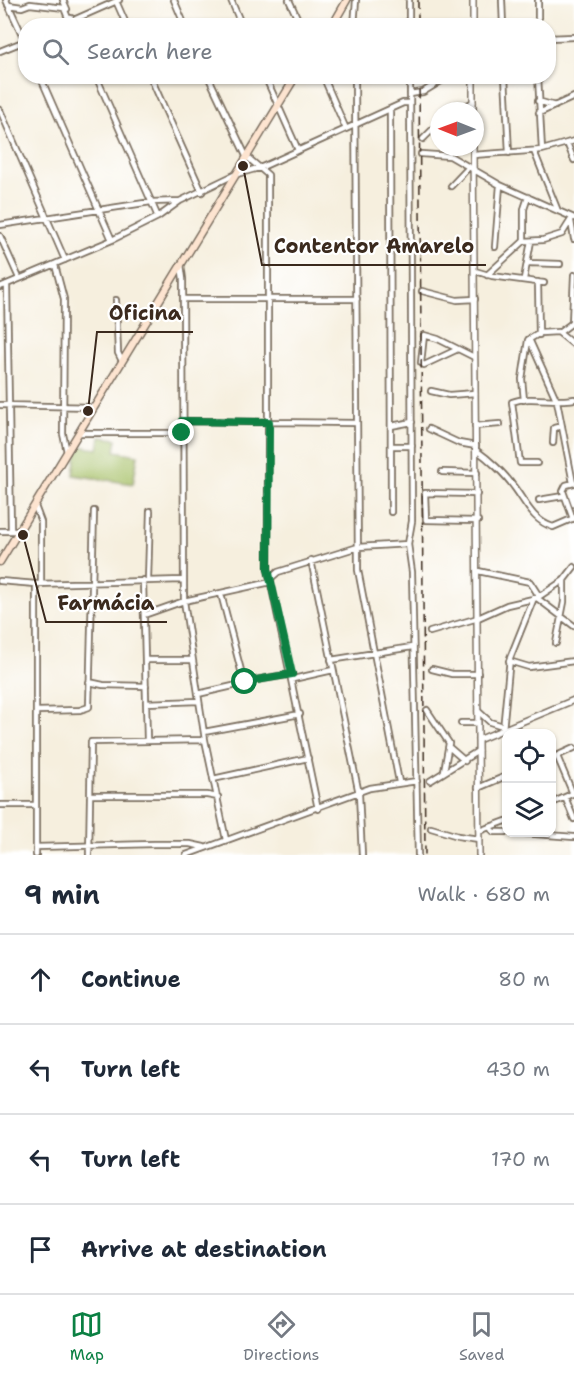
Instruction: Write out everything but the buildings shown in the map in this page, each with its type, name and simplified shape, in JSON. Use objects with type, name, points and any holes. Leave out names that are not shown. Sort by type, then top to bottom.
[{"type":"main road","points":[[337,18],[347,0]]},
{"type":"main road","points":[[0,562],[291,84]]},
{"type":"street","points":[[63,0],[72,18]]},
{"type":"street","points":[[79,18],[117,0],[125,18]]},
{"type":"street","points":[[174,0],[182,18]]},
{"type":"street","points":[[231,0],[239,18]]},
{"type":"street","points":[[289,0],[297,18]]},
{"type":"street","points":[[355,18],[356,0]]},
{"type":"street","points":[[409,0],[409,18]]},
{"type":"street","points":[[473,0],[473,18]]},
{"type":"street","points":[[502,0],[503,18]]},
{"type":"street","points":[[538,0],[538,18]]},
{"type":"street","points":[[7,3],[22,7],[30,4],[64,8],[68,18]]},
{"type":"street","points":[[7,3],[18,27]]},
{"type":"street","points":[[556,38],[574,37]]},
{"type":"street","points":[[0,51],[18,45]]},
{"type":"street","points":[[43,84],[112,240]]},
{"type":"street","points":[[99,84],[158,217]]},
{"type":"street","points":[[154,84],[202,192]]},
{"type":"street","points":[[212,84],[246,156],[262,167],[268,175],[268,569],[318,809]]},
{"type":"street","points":[[269,84],[298,150]]},
{"type":"street","points":[[326,84],[346,129]]},
{"type":"street","points":[[355,84],[358,570],[399,782]]},
{"type":"street","points":[[410,84],[412,521],[408,544],[412,572],[418,855]]},
{"type":"street","points":[[410,94],[423,92],[436,84]]},
{"type":"street","points":[[473,84],[473,102]]},
{"type":"street","points":[[505,84],[509,153]]},
{"type":"street","points":[[538,84],[542,150]]},
{"type":"street","points":[[539,113],[574,97]]},
{"type":"street","points":[[538,101],[555,106]]},
{"type":"street","points":[[0,287],[112,240],[158,217],[180,201],[234,175],[262,167],[346,129],[356,127],[403,103],[410,103]]},
{"type":"street","points":[[0,110],[65,260]]},
{"type":"street","points":[[390,110],[391,512]]},
{"type":"street","points":[[423,139],[430,132]]},
{"type":"street","points":[[484,154],[542,150],[574,141]]},
{"type":"street","points":[[567,143],[574,160]]},
{"type":"street","points":[[534,151],[558,212]]},
{"type":"street","points":[[421,154],[445,155],[500,185],[573,219]]},
{"type":"street","points":[[473,156],[471,169],[475,271],[474,357],[478,494],[479,855]]},
{"type":"street","points":[[451,186],[471,169]]},
{"type":"street","points":[[495,247],[500,185]]},
{"type":"street","points":[[524,241],[524,209],[528,198]]},
{"type":"street","points":[[0,225],[151,202],[180,201]]},
{"type":"street","points":[[562,234],[573,219]]},
{"type":"street","points":[[487,275],[524,241],[562,234],[573,236],[573,219]]},
{"type":"street","points":[[0,236],[19,278]]},
{"type":"street","points":[[524,279],[529,263],[531,241]]},
{"type":"street","points":[[529,263],[560,264]]},
{"type":"street","points":[[181,264],[184,601],[205,740],[226,840]]},
{"type":"street","points":[[55,265],[64,299],[63,406],[67,453]]},
{"type":"street","points":[[475,271],[487,275],[544,283]]},
{"type":"street","points":[[529,339],[560,332],[572,323],[574,274]]},
{"type":"street","points":[[538,282],[539,335]]},
{"type":"street","points":[[8,284],[11,531]]},
{"type":"street","points":[[422,291],[457,300],[475,299]]},
{"type":"street","points":[[183,299],[357,299]]},
{"type":"street","points":[[116,300],[118,353],[122,361]]},
{"type":"street","points":[[560,332],[574,345]]},
{"type":"street","points":[[456,350],[424,365],[422,363],[423,336],[438,339],[474,357]]},
{"type":"street","points":[[524,400],[524,358],[529,339]]},
{"type":"street","points":[[429,429],[476,448],[513,486],[525,506],[538,519],[553,526],[574,519],[563,496],[564,488],[573,483],[556,401],[529,339]]},
{"type":"street","points":[[431,392],[475,393]]},
{"type":"street","points":[[537,464],[523,465],[519,462],[512,404],[524,400],[574,399]]},
{"type":"street","points":[[0,405],[94,407]]},
{"type":"street","points":[[182,421],[356,423]]},
{"type":"street","points":[[391,426],[412,423]]},
{"type":"street","points":[[476,426],[500,424]]},
{"type":"street","points":[[553,443],[554,428],[562,426]]},
{"type":"street","points":[[79,433],[182,433]]},
{"type":"street","points":[[391,446],[412,446]]},
{"type":"street","points":[[442,472],[477,473]]},
{"type":"street","points":[[478,494],[426,492],[424,500],[425,520],[478,521]]},
{"type":"street","points":[[539,500],[563,496]]},
{"type":"street","points":[[35,506],[41,526],[36,711],[36,855]]},
{"type":"street","points":[[36,711],[87,709],[94,511]]},
{"type":"street","points":[[147,740],[144,615],[150,512]]},
{"type":"street","points":[[0,531],[19,531]]},
{"type":"street","points":[[144,615],[184,601],[271,581],[278,572],[357,547],[408,544]]},
{"type":"street","points":[[311,560],[359,794],[362,855]]},
{"type":"street","points":[[430,632],[478,618],[507,605],[536,598],[564,580],[574,567]]},
{"type":"street","points":[[268,569],[278,572]]},
{"type":"street","points":[[478,571],[530,582],[536,598],[574,626]]},
{"type":"street","points":[[0,580],[38,584],[183,580]]},
{"type":"street","points":[[556,643],[564,580]]},
{"type":"street","points":[[221,594],[244,682],[333,670]]},
{"type":"street","points":[[503,728],[509,661],[536,598]]},
{"type":"street","points":[[331,660],[412,647]]},
{"type":"street","points":[[145,660],[192,660]]},
{"type":"street","points":[[509,661],[529,667],[574,662]]},
{"type":"street","points":[[432,669],[452,674],[478,674]]},
{"type":"street","points":[[89,682],[103,685],[146,686]]},
{"type":"street","points":[[89,692],[103,685]]},
{"type":"street","points":[[198,694],[233,686]]},
{"type":"street","points":[[478,740],[574,700]]},
{"type":"street","points":[[146,703],[199,701]]},
{"type":"street","points":[[427,710],[448,740],[450,748],[444,771]]},
{"type":"street","points":[[478,711],[490,722],[503,728]]},
{"type":"street","points":[[204,732],[300,714]]},
{"type":"street","points":[[461,723],[478,723]]},
{"type":"street","points":[[89,855],[92,741],[205,740]]},
{"type":"street","points":[[450,748],[465,761]]},
{"type":"street","points":[[556,756],[574,748]]},
{"type":"street","points":[[430,780],[465,761],[478,751]]},
{"type":"street","points":[[213,779],[308,758]]},
{"type":"street","points":[[556,761],[574,794],[556,800]]},
{"type":"street","points":[[478,788],[502,778]]},
{"type":"street","points":[[186,855],[382,784],[417,781]]},
{"type":"street","points":[[207,795],[216,790]]},
{"type":"street","points":[[91,795],[207,795],[218,797]]},
{"type":"street","points":[[565,797],[574,819]]},
{"type":"street","points":[[0,805],[35,805]]},
{"type":"street","points":[[479,831],[502,823]]},
{"type":"street","points":[[489,827],[494,832],[502,832]]},
{"type":"street","points":[[431,828],[479,839]]},
{"type":"street","points":[[556,836],[574,837]]},
{"type":"street","points":[[36,847],[190,844],[204,847]]},
{"type":"green space","points":[[100,437],[117,439],[115,451],[138,455],[133,484],[74,475],[78,446],[98,449]]},
{"type":"railway","points":[[418,0],[418,18]]},
{"type":"railway","points":[[419,84],[425,855]]},
{"type":"place","name":"Contentor Amarelo","points":[[243,166]]},
{"type":"place","name":"Oficina","points":[[88,411]]},
{"type":"place","name":"Farmácia","points":[[23,535]]},
{"type":"route","points":[[182,433],[182,421],[269,422],[268,569],[292,674],[245,682]]}]
